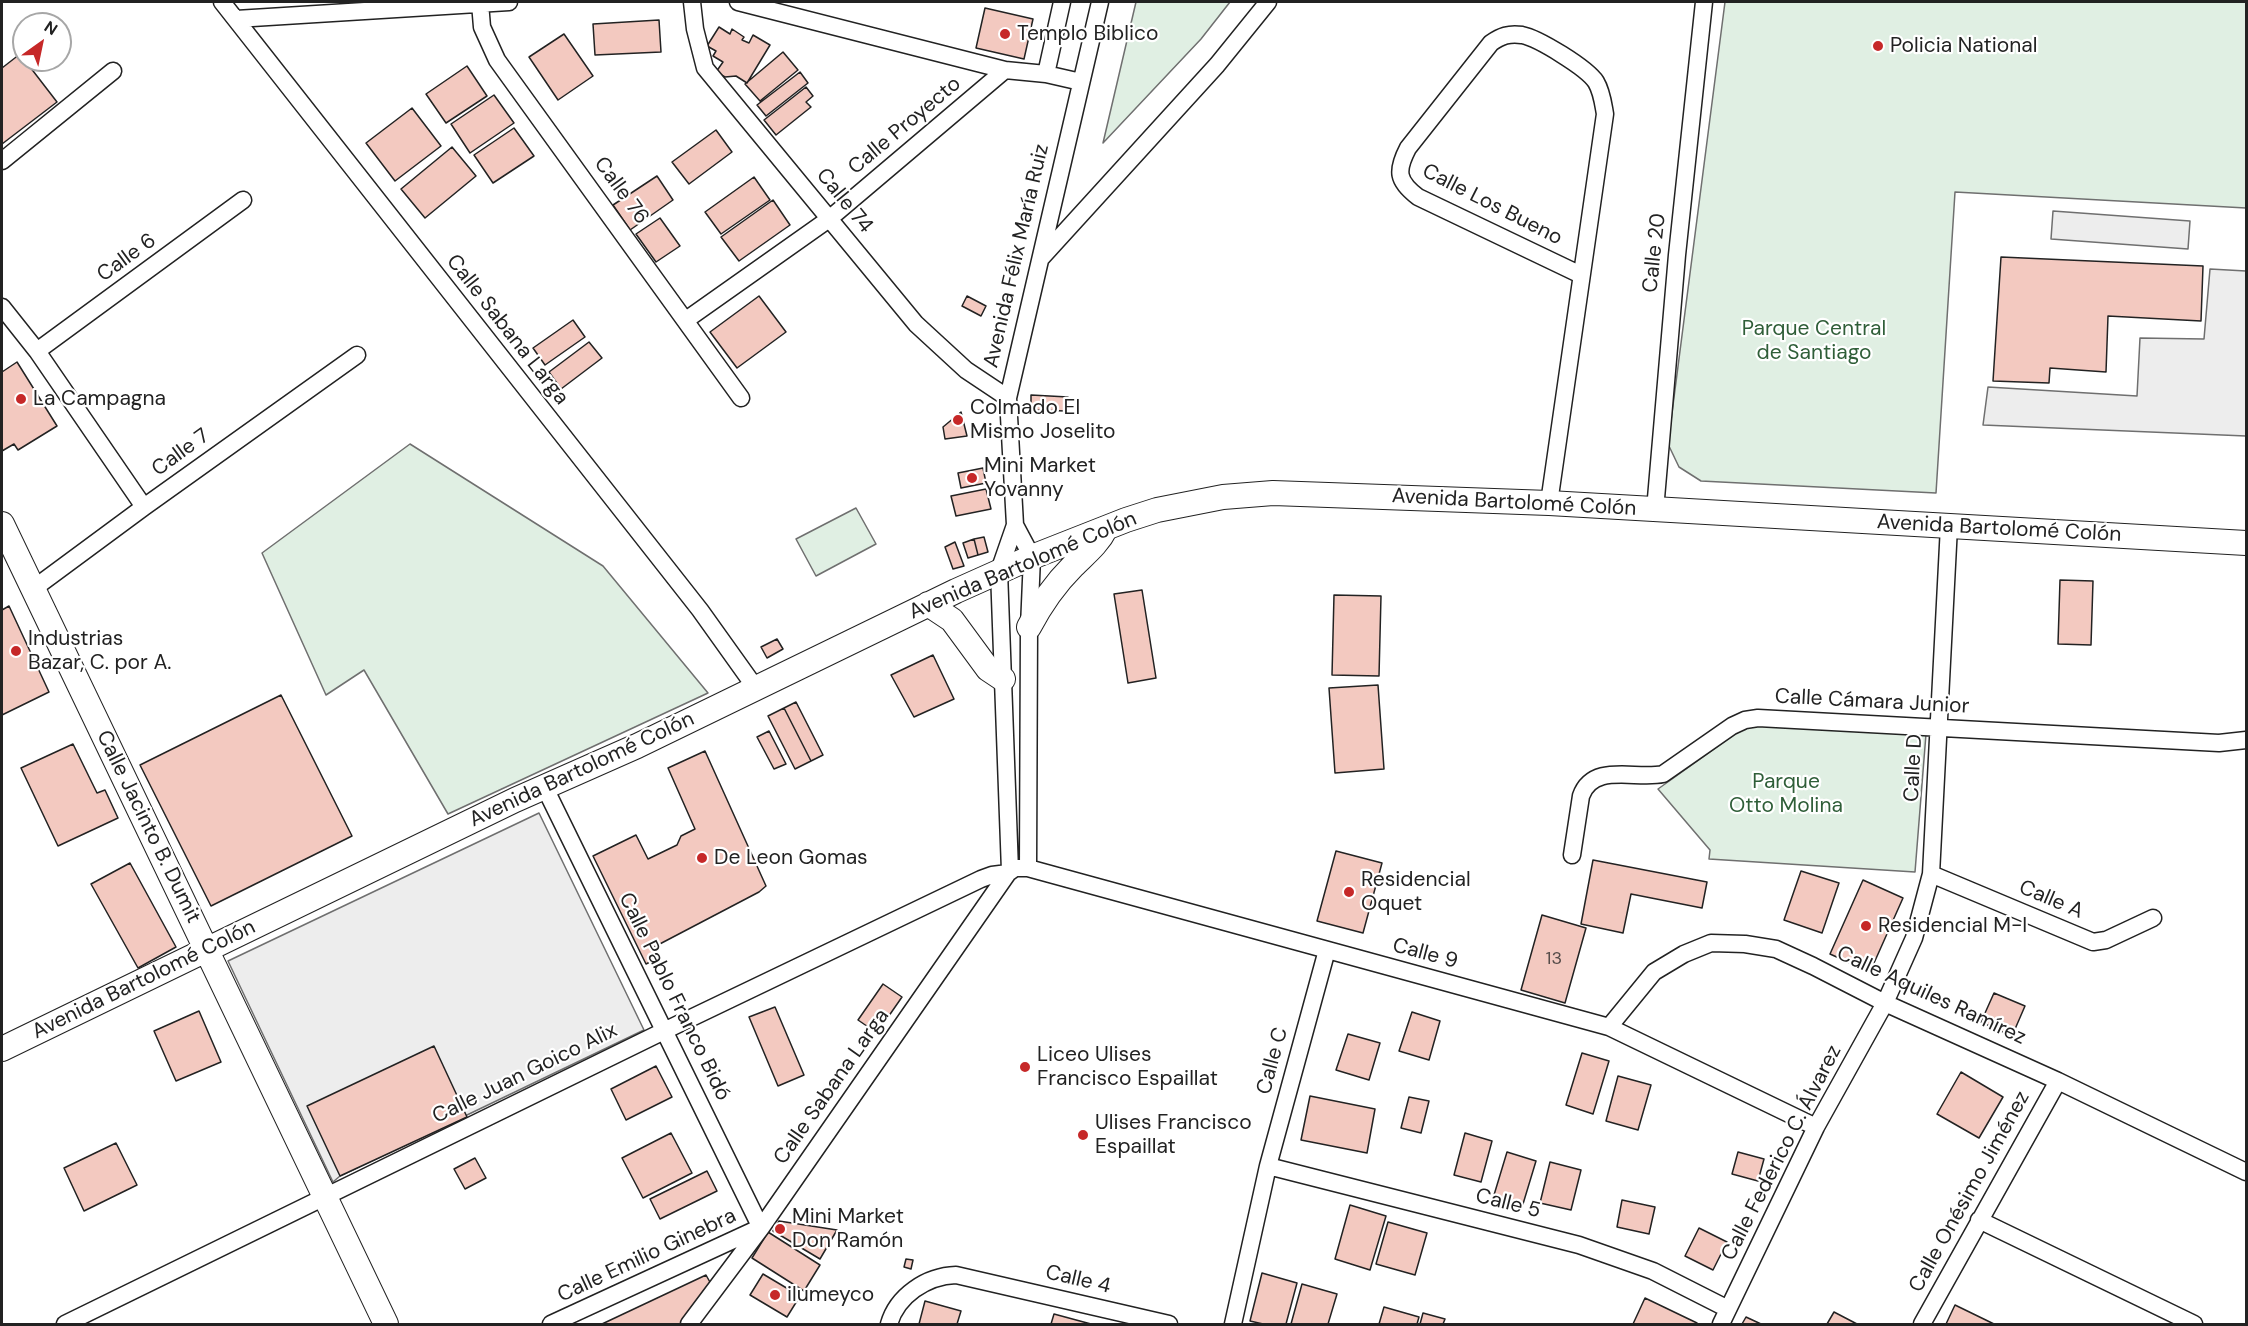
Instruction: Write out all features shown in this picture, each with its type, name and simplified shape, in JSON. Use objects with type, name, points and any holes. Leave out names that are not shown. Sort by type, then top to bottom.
[{"type":"main road","name":"Avenida Bartolomé Colón","points":[[2,1048],[637,746],[928,604],[1032,557],[1156,510],[1223,497],[1265,493],[1549,503],[2247,543]]},
{"type":"main road","name":"Calle Jacinto B. Dumit","points":[[2,524],[386,1324]]},
{"type":"main road","points":[[1029,627],[1049,594],[1093,547],[1106,528]]},
{"type":"main road","points":[[928,604],[952,620],[988,669],[1003,679]]},
{"type":"street","name":"Calle Sabana Larga","points":[[222,2],[700,610],[756,687]]},
{"type":"street","points":[[236,19],[509,2]]},
{"type":"street","name":"Calle 74","points":[[692,2],[695,29],[705,68],[916,324],[966,370],[1008,398]]},
{"type":"street","points":[[738,2],[1005,70],[1046,74],[1081,82]]},
{"type":"street","points":[[1046,74],[1062,2]]},
{"type":"street","name":"Avenida Félix María Ruiz","points":[[999,571],[1015,525],[1008,398],[1100,2]]},
{"type":"street","points":[[1040,259],[1217,65],[1268,2]]},
{"type":"street","name":"Calle 20","points":[[1655,510],[1677,255],[1704,2]]},
{"type":"street","name":"Calle 76","points":[[480,3],[482,27],[497,60],[741,398]]},
{"type":"street","name":"Calle Los Bueno","points":[[1549,503],[1605,114],[1602,96],[1596,81],[1584,70],[1533,38],[1511,34],[1501,36],[1491,43],[1408,148],[1401,162],[1400,176],[1405,187],[1418,197],[1581,275]]},
{"type":"street","name":"Calle Proyecto","points":[[686,320],[829,219],[1005,70]]},
{"type":"street","points":[[2,161],[113,71]]},
{"type":"street","name":"Calle 6","points":[[37,351],[243,200]]},
{"type":"street","points":[[2,307],[37,351],[144,507]]},
{"type":"street","name":"Calle 7","points":[[33,589],[357,355]]},
{"type":"street","name":"Avenida Félix María Ruiz","points":[[1015,525],[1032,557]]},
{"type":"street","name":"Calle D","points":[[1885,1002],[1914,938],[1931,874],[1949,526]]},
{"type":"street","points":[[1028,868],[1029,627],[1032,557]]},
{"type":"street","points":[[999,571],[1009,872]]},
{"type":"street","name":"Calle Cámara Junior","points":[[1572,855],[1581,796],[1584,788],[1590,782],[1605,775],[1652,777],[1663,774],[1732,726],[1745,720],[1758,718],[2219,743],[2247,740]]},
{"type":"street","name":"Calle Pablo Franco Bidó","points":[[545,788],[666,1030],[761,1228]]},
{"type":"street","name":"Calle 9","points":[[1009,872],[1015,868],[1028,868],[1609,1027],[1816,1127]]},
{"type":"street","name":"Calle Sabana Larga","points":[[689,1324],[761,1228],[1009,872]]},
{"type":"street","name":"Calle Juan Goico Alix","points":[[65,1324],[666,1030],[981,879],[1009,872]]},
{"type":"street","name":"Calle A","points":[[1931,874],[2093,942],[2106,940],[2153,918]]},
{"type":"street","name":"Calle Aquiles Ramírez","points":[[1609,1027],[1654,972],[1684,954],[1711,944],[1745,944],[1776,950],[2247,1172]]},
{"type":"street","name":"Calle C","points":[[1233,1324],[1268,1166],[1327,950]]},
{"type":"street","name":"Calle Federico C. Álvarez","points":[[1725,1317],[1816,1127],[1885,1002]]},
{"type":"street","name":"Calle Onésimo Jiménez","points":[[1922,1324],[2058,1081]]},
{"type":"street","name":"Calle 5","points":[[1268,1166],[1579,1245],[1653,1271],[1725,1317]]},
{"type":"street","points":[[1979,1220],[2194,1324]]},
{"type":"street","name":"Calle Emilio Ginebra","points":[[551,1324],[761,1228]]},
{"type":"street","name":"Calle 4","points":[[889,1324],[900,1302],[909,1292],[950,1275],[1168,1324]]},
{"type":"green space","points":[[1136,2],[1230,2],[1201,39],[1103,143]]},
{"type":"green space","name":"Parque Central de Santiago","points":[[1725,2],[2246,2],[2246,208],[1955,192],[1936,493],[1701,481],[1679,467],[1668,444]]},
{"type":"green space","points":[[410,444],[603,566],[708,693],[448,814],[364,670],[326,695],[262,553]]},
{"type":"green space","points":[[856,508],[876,544],[816,576],[796,539]]},
{"type":"green space","name":"Parque Otto Molina","points":[[1753,724],[1926,734],[1915,872],[1709,859],[1710,850],[1658,789],[1745,727]]},
{"type":"shaded area","points":[[2053,211],[2190,221],[2188,249],[2051,239]]},
{"type":"shaded area","points":[[2210,269],[2246,271],[2246,436],[1983,425],[1988,387],[2137,396],[2140,338],[2204,339]]},
{"type":"shaded area","points":[[539,813],[644,1030],[340,1176],[333,1182],[228,961]]},
{"type":"building","name":"Templo Biblico","points":[[985,8],[1033,19],[1024,59],[976,48]]},
{"type":"building","points":[[659,20],[661,52],[595,55],[593,24]]},
{"type":"building","points":[[719,27],[730,34],[732,29],[744,37],[742,40],[749,43],[753,35],[770,45],[747,83],[736,76],[725,77],[716,72],[723,62],[713,56],[716,51],[707,46]]},
{"type":"building","points":[[564,34],[593,76],[558,100],[529,57]]},
{"type":"building","points":[[783,52],[798,70],[760,101],[745,84]]},
{"type":"building","points":[[12,60],[12,72],[34,72],[57,102],[2,144],[2,68]]},
{"type":"building","points":[[467,66],[487,96],[446,123],[426,94]]},
{"type":"building","points":[[800,72],[808,83],[766,116],[757,105]]},
{"type":"building","points":[[806,87],[813,96],[806,102],[811,107],[776,135],[764,120]]},
{"type":"building","points":[[494,95],[514,123],[470,153],[451,124]]},
{"type":"building","points":[[412,108],[441,146],[395,181],[366,143]]},
{"type":"building","points":[[514,128],[534,156],[493,183],[474,155]]},
{"type":"building","points":[[716,130],[732,152],[689,184],[672,162]]},
{"type":"building","points":[[452,147],[476,176],[425,218],[401,189]]},
{"type":"building","points":[[657,176],[673,200],[630,230],[613,205]]},
{"type":"building","points":[[754,177],[770,200],[721,234],[705,212]]},
{"type":"building","points":[[773,200],[790,225],[739,261],[721,237]]},
{"type":"building","points":[[660,218],[680,246],[656,262],[636,234]]},
{"type":"building","points":[[2001,257],[2203,266],[2201,321],[2108,316],[2106,372],[2050,368],[2049,383],[1993,381]]},
{"type":"building","points":[[759,296],[786,332],[737,368],[710,332]]},
{"type":"building","points":[[967,296],[986,306],[981,316],[962,306]]},
{"type":"building","points":[[573,320],[585,337],[545,365],[533,348]]},
{"type":"building","points":[[589,342],[602,358],[561,389],[549,372]]},
{"type":"building","name":"La Campagna","points":[[17,362],[57,426],[18,450],[14,444],[2,451],[2,372]]},
{"type":"building","points":[[1031,395],[1068,397],[1067,411],[1031,410]]},
{"type":"building","name":"Colmado El Mismo Joselito","points":[[961,412],[967,436],[945,439],[943,427]]},
{"type":"building","name":"Mini Market Yovanny","points":[[983,468],[986,483],[961,488],[958,473]]},
{"type":"building","points":[[986,489],[991,509],[956,516],[951,496]]},
{"type":"building","points":[[984,537],[988,552],[978,555],[974,539]]},
{"type":"building","points":[[974,539],[978,555],[968,558],[963,543]]},
{"type":"building","points":[[955,542],[964,566],[953,569],[945,547]]},
{"type":"building","points":[[2060,580],[2093,581],[2091,645],[2058,644]]},
{"type":"building","points":[[1142,590],[1156,678],[1128,683],[1114,594]]},
{"type":"building","points":[[1334,595],[1381,596],[1379,676],[1332,675]]},
{"type":"building","name":"Industrias Bazar, C. por A.","points":[[9,606],[49,692],[2,715],[2,610]]},
{"type":"building","points":[[777,639],[783,649],[767,658],[761,647]]},
{"type":"building","points":[[933,655],[954,699],[914,717],[891,675]]},
{"type":"building","points":[[1378,685],[1384,769],[1335,773],[1329,688]]},
{"type":"building","points":[[281,695],[352,836],[211,906],[140,765]]},
{"type":"building","points":[[796,702],[823,755],[811,761],[784,708]]},
{"type":"building","points":[[784,708],[811,761],[795,769],[768,716]]},
{"type":"building","points":[[769,731],[786,764],[774,769],[757,737]]},
{"type":"building","points":[[73,744],[97,793],[105,790],[118,818],[58,846],[21,768]]},
{"type":"building","name":"De Leon Gomas","points":[[705,751],[766,886],[759,892],[654,947],[660,957],[646,964],[593,856],[636,835],[648,859],[677,845],[681,836],[695,829],[668,768]]},
{"type":"building","name":"Residencial Oquet","points":[[1336,851],[1382,863],[1363,933],[1317,921]]},
{"type":"building","points":[[1593,860],[1707,882],[1702,908],[1631,894],[1623,933],[1581,924]]},
{"type":"building","points":[[130,863],[176,947],[138,968],[91,884]]},
{"type":"building","points":[[1801,871],[1839,883],[1822,933],[1784,920]]},
{"type":"building","name":"Residencial M-I","points":[[1863,880],[1903,898],[1870,972],[1830,954]]},
{"type":"building","points":[[1542,915],[1586,928],[1565,1003],[1521,990]]},
{"type":"building","points":[[883,984],[902,997],[877,1033],[858,1020]]},
{"type":"building","points":[[1994,993],[2025,1006],[2012,1036],[1981,1022]]},
{"type":"building","points":[[775,1007],[804,1075],[778,1086],[749,1017]]},
{"type":"building","points":[[199,1011],[221,1062],[176,1081],[154,1031]]},
{"type":"building","points":[[1412,1012],[1440,1021],[1429,1060],[1399,1051]]},
{"type":"building","points":[[1348,1034],[1380,1043],[1369,1080],[1336,1070]]},
{"type":"building","points":[[434,1046],[467,1117],[340,1176],[307,1106]]},
{"type":"building","points":[[1582,1053],[1609,1061],[1593,1114],[1566,1105]]},
{"type":"building","points":[[656,1066],[672,1097],[626,1120],[611,1089]]},
{"type":"building","points":[[1961,1072],[2003,1097],[1979,1138],[1937,1114]]},
{"type":"building","points":[[1618,1076],[1651,1085],[1638,1130],[1606,1121]]},
{"type":"building","points":[[1310,1096],[1375,1109],[1367,1153],[1301,1140]]},
{"type":"building","points":[[1409,1097],[1429,1101],[1421,1133],[1401,1128]]},
{"type":"building","points":[[671,1133],[692,1173],[643,1198],[622,1158]]},
{"type":"building","points":[[1465,1133],[1492,1141],[1481,1182],[1454,1175]]},
{"type":"building","points":[[116,1143],[137,1185],[84,1211],[64,1168]]},
{"type":"building","points":[[1507,1152],[1536,1161],[1523,1204],[1494,1195]]},
{"type":"building","points":[[1738,1152],[1764,1159],[1758,1181],[1732,1174]]},
{"type":"building","points":[[475,1158],[486,1178],[465,1189],[454,1169]]},
{"type":"building","points":[[1550,1162],[1581,1170],[1571,1210],[1540,1203]]},
{"type":"building","points":[[707,1171],[717,1191],[660,1219],[650,1199]]},
{"type":"building","points":[[1622,1200],[1655,1207],[1649,1234],[1617,1227]]},
{"type":"building","points":[[1350,1205],[1386,1216],[1370,1270],[1335,1259]]},
{"type":"building","points":[[779,1221],[837,1230],[820,1259],[773,1231]]},
{"type":"building","points":[[1388,1222],[1427,1233],[1415,1275],[1376,1264]]},
{"type":"building","points":[[1699,1228],[1727,1242],[1713,1270],[1685,1256]]},
{"type":"building","points":[[768,1232],[820,1265],[804,1291],[752,1258]]},
{"type":"building","points":[[906,1259],[913,1260],[911,1269],[904,1267]]},
{"type":"building","points":[[1262,1273],[1297,1283],[1286,1324],[1263,1324],[1250,1321]]},
{"type":"building","name":"ilumeyco","points":[[763,1274],[800,1296],[787,1317],[750,1295]]},
{"type":"building","points":[[706,1275],[711,1284],[682,1324],[602,1324]]},
{"type":"building","points":[[1302,1284],[1337,1294],[1328,1324],[1291,1324]]},
{"type":"building","points":[[1645,1298],[1697,1323],[1633,1324]]},
{"type":"building","points":[[925,1301],[961,1311],[957,1324],[919,1324]]},
{"type":"building","points":[[1955,1305],[1994,1324],[1946,1324]]},
{"type":"building","points":[[1384,1307],[1419,1317],[1417,1324],[1379,1324]]},
{"type":"building","points":[[1834,1312],[1857,1324],[1827,1324]]},
{"type":"building","points":[[1423,1313],[1445,1319],[1443,1324],[1420,1324]]},
{"type":"building","points":[[1054,1314],[1091,1324],[1051,1324]]},
{"type":"building","points":[[1746,1317],[1761,1324],[1742,1324]]},
{"type":"place","name":"Templo Biblico","points":[[1005,34]]},
{"type":"place","name":"Policia National","points":[[1878,46]]},
{"type":"place","name":"La Campagna","points":[[21,399]]},
{"type":"place","name":"Colmado El Mismo Joselito","points":[[958,420]]},
{"type":"place","name":"Mini Market Yovanny","points":[[972,478]]},
{"type":"place","name":"Industrias Bazar, C. por A.","points":[[16,651]]},
{"type":"place","name":"De Leon Gomas","points":[[702,858]]},
{"type":"place","name":"Residencial Oquet","points":[[1349,892]]},
{"type":"place","name":"Residencial M-I","points":[[1866,926]]},
{"type":"place","name":"Liceo Ulises Francisco Espaillat","points":[[1025,1067]]},
{"type":"place","name":"Ulises Francisco Espaillat","points":[[1083,1135]]},
{"type":"place","name":"Mini Market Don Ramón","points":[[780,1229]]},
{"type":"place","name":"ilumeyco","points":[[775,1295]]}]
